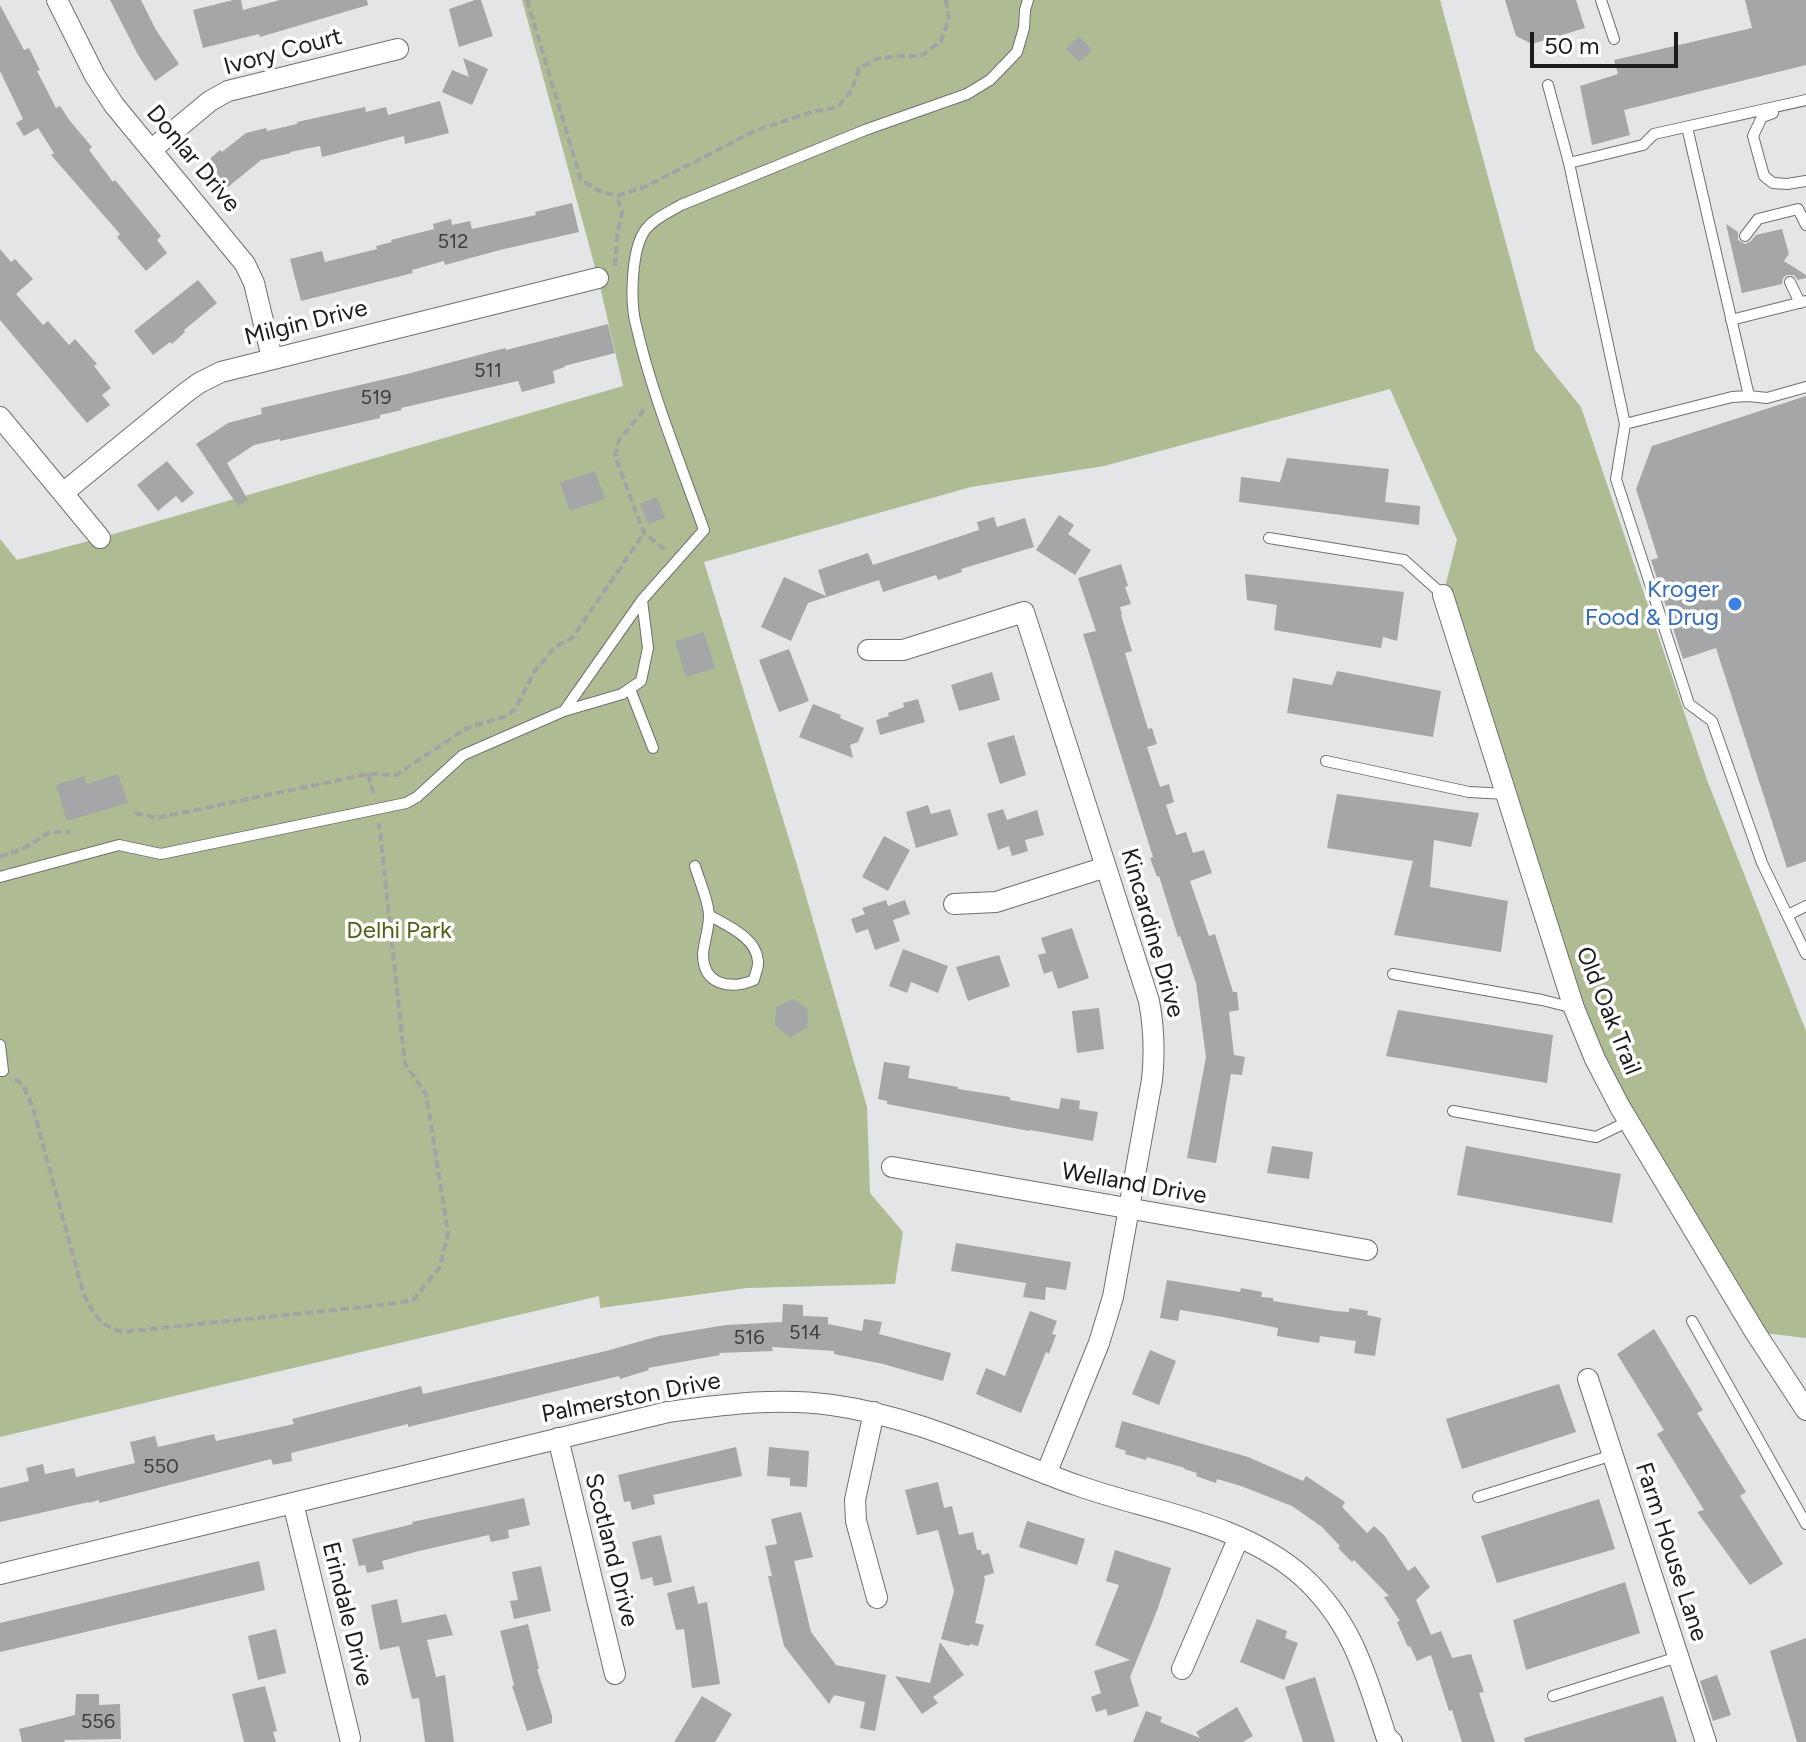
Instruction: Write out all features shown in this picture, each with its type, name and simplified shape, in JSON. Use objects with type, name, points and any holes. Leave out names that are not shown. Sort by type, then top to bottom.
[{"type":"street","name":"Donlar Drive","points":[[57,0],[95,76],[114,105],[245,264],[254,283],[272,358]]},
{"type":"street","name":"Ivory Court","points":[[151,150],[210,101],[228,91],[398,49]]},
{"type":"street","name":"Milgin Drive","points":[[63,493],[199,383],[221,372],[598,278]]},
{"type":"street","points":[[0,417],[100,538]]},
{"type":"street","name":"Old Oak Trail","points":[[1443,595],[1574,1008],[1595,1059],[1755,1332],[1806,1410]]},
{"type":"street","name":"Kincardine Drive","points":[[868,650],[903,650],[1024,612],[1149,1001],[1154,1027],[1152,1080],[1113,1297],[1099,1343],[1046,1474]]},
{"type":"street","points":[[954,904],[996,902],[1106,867]]},
{"type":"street","name":"Welland Drive","points":[[892,1167],[1367,1250]]},
{"type":"street","name":"Farm House Lane","points":[[1588,1379],[1706,1742]]},
{"type":"street","name":"Palmerston Drive","points":[[0,1574],[668,1412],[745,1402],[829,1404],[925,1426],[1046,1474],[1239,1537],[1282,1561],[1329,1604],[1344,1627],[1361,1659],[1386,1736],[1392,1742]]},
{"type":"street","points":[[874,1412],[855,1500],[856,1521],[877,1598]]},
{"type":"street","name":"Scotland Drive","points":[[558,1438],[615,1674]]},
{"type":"street","name":"Erindale Drive","points":[[293,1503],[350,1738]]},
{"type":"street","points":[[1182,1669],[1239,1537]]},
{"type":"lane","points":[[564,711],[642,600],[704,530],[656,396],[635,322],[633,276],[636,253],[645,230],[681,205],[865,130],[967,94],[990,80],[1017,52],[1028,0]]},
{"type":"lane","points":[[1601,0],[1614,39]]},
{"type":"lane","points":[[1548,85],[1569,163],[1625,424],[1616,479],[1689,704],[1712,721],[1762,863],[1806,954]]},
{"type":"lane","points":[[1569,163],[1643,145],[1654,134],[1806,100]]},
{"type":"lane","points":[[1784,105],[1762,117],[1753,136],[1764,176],[1773,183],[1806,181]]},
{"type":"lane","points":[[1687,127],[1749,396]]},
{"type":"lane","points":[[1745,236],[1758,219],[1798,209],[1806,225]]},
{"type":"lane","points":[[1731,320],[1803,302],[1790,282]]},
{"type":"lane","points":[[1625,424],[1732,397],[1767,398],[1806,387]]},
{"type":"lane","points":[[1269,538],[1404,560],[1443,595]]},
{"type":"lane","points":[[0,877],[119,845],[161,854],[406,803],[417,797],[463,755],[564,711],[622,694],[641,681],[648,648],[642,600]]},
{"type":"lane","points":[[630,689],[653,748]]},
{"type":"lane","points":[[1326,761],[1469,792],[1506,794]]},
{"type":"lane","points":[[695,866],[709,915],[703,957],[709,975],[723,985],[740,986],[754,980],[759,963],[754,945],[709,915]]},
{"type":"lane","points":[[1788,915],[1806,906]]},
{"type":"lane","points":[[1393,974],[1574,1008]]},
{"type":"lane","points":[[0,1045],[2,1071]]},
{"type":"lane","points":[[1453,1111],[1596,1137],[1629,1121]]},
{"type":"lane","points":[[1692,1321],[1806,1524]]},
{"type":"lane","points":[[1478,1497],[1613,1455]]},
{"type":"lane","points":[[1553,1696],[1678,1657]]},
{"type":"path","points":[[527,0],[581,180],[599,191],[617,196],[647,186],[757,130],[838,107],[851,91],[859,69],[876,59],[921,56],[941,41],[949,18],[946,0]]},
{"type":"path","points":[[656,396],[619,440],[615,456],[644,533],[679,560]]},
{"type":"path","points":[[135,813],[157,818],[368,774],[396,775],[467,728],[507,716],[516,708],[534,672],[554,648],[573,637],[644,533]]},
{"type":"path","points":[[2,1071],[23,1085],[33,1108],[83,1292],[92,1312],[107,1327],[122,1332],[413,1300],[440,1267],[448,1233],[426,1094],[405,1064],[378,808],[368,774]]},
{"type":"path","points":[[0,857],[24,848],[50,832],[70,832]]},
{"type":"green space","name":"Delhi Park","points":[[522,0],[1440,0],[1535,350],[1581,407],[1707,780],[1806,1031],[1806,1338],[1755,1332],[1595,1059],[1443,595],[1457,540],[1390,389],[1104,466],[971,487],[704,562],[867,1107],[870,1193],[903,1232],[895,1284],[747,1288],[600,1308],[599,1296],[0,1437],[0,539],[17,560],[623,386],[598,278]]},
{"type":"building","points":[[110,0],[141,0],[156,30],[179,64],[155,81]]},
{"type":"building","points":[[241,0],[243,10],[280,0],[367,0],[368,5],[260,37],[259,34],[203,48],[193,10]]},
{"type":"building","points":[[481,0],[493,36],[459,47],[449,9]]},
{"type":"building","points":[[1505,0],[1576,0],[1585,28],[1532,44],[1516,36]]},
{"type":"building","points":[[1745,0],[1806,0],[1806,65],[1624,110],[1630,135],[1592,145],[1580,86],[1618,74],[1614,60],[1752,28]]},
{"type":"building","points":[[0,5],[24,50],[29,48],[56,108],[60,106],[92,147],[89,150],[113,182],[115,180],[161,236],[157,240],[167,253],[146,271],[117,237],[120,234],[51,155],[54,153],[38,128],[24,136],[16,123],[23,119],[0,71]]},
{"type":"building","points":[[1079,36],[1092,50],[1079,62],[1066,49]]},
{"type":"building","points":[[463,58],[488,69],[472,105],[442,92],[452,70],[469,77]]},
{"type":"building","points":[[440,101],[449,133],[405,144],[404,136],[322,157],[320,146],[290,152],[261,160],[228,187],[206,162],[246,133],[266,128],[267,131],[365,107],[366,112],[386,107],[388,115]]},
{"type":"building","points":[[572,203],[579,232],[445,265],[444,261],[412,270],[413,273],[301,301],[290,259],[322,251],[325,262],[377,249],[376,246],[434,229],[433,224],[451,219],[452,225],[470,221],[472,229],[536,215],[535,212]]},
{"type":"building","points":[[1726,224],[1738,232],[1738,240],[1745,244],[1756,235],[1782,229],[1789,254],[1784,261],[1806,278],[1798,280],[1794,275],[1787,275],[1782,284],[1742,293]]},
{"type":"building","points":[[0,249],[11,262],[15,259],[33,279],[16,294],[43,325],[48,321],[69,345],[75,339],[97,364],[94,366],[111,388],[102,395],[110,405],[87,423],[0,320]]},
{"type":"building","points":[[198,280],[217,303],[172,344],[170,342],[153,355],[134,331]]},
{"type":"building","points":[[608,324],[615,353],[553,371],[555,383],[522,392],[518,381],[401,408],[380,415],[380,418],[254,445],[227,463],[248,500],[238,506],[196,444],[228,423],[262,414],[261,408]]},
{"type":"building","name":"Kroger Food & Drug","points":[[1806,396],[1806,861],[1787,868],[1716,648],[1683,659],[1651,560],[1658,558],[1636,489],[1652,446]]},
{"type":"building","points":[[1287,458],[1389,469],[1385,502],[1420,506],[1419,525],[1239,502],[1241,477],[1280,482]]},
{"type":"building","points":[[167,461],[194,493],[182,503],[176,496],[158,511],[137,485]]},
{"type":"building","points":[[595,471],[605,499],[570,511],[560,483]]},
{"type":"building","points":[[657,497],[665,518],[648,524],[640,504]]},
{"type":"building","points":[[1059,515],[1074,525],[1068,534],[1091,550],[1075,575],[1036,550]]},
{"type":"building","points":[[994,517],[997,527],[1025,518],[1034,547],[961,569],[962,572],[938,580],[936,575],[883,592],[879,580],[808,603],[791,641],[761,627],[784,577],[826,596],[818,570],[868,553],[873,565],[979,530],[977,522]]},
{"type":"building","points":[[1121,564],[1131,604],[1120,607],[1132,651],[1125,653],[1148,729],[1152,728],[1157,744],[1147,747],[1160,787],[1169,784],[1174,802],[1166,805],[1176,835],[1186,832],[1193,853],[1204,850],[1212,873],[1190,881],[1209,936],[1215,934],[1233,992],[1237,992],[1239,1010],[1229,1012],[1234,1055],[1245,1057],[1242,1075],[1231,1074],[1216,1163],[1187,1158],[1206,1057],[1196,983],[1150,858],[1153,857],[1083,634],[1096,631],[1078,578]]},
{"type":"building","points":[[1245,574],[1404,592],[1397,641],[1383,637],[1381,648],[1274,630],[1277,605],[1247,600]]},
{"type":"building","points":[[704,632],[715,668],[686,677],[675,641]]},
{"type":"building","points":[[789,649],[809,701],[779,712],[759,660]]},
{"type":"building","points":[[1337,671],[1441,691],[1433,737],[1287,713],[1293,678],[1332,685]]},
{"type":"building","points":[[992,672],[1000,700],[959,711],[951,685]]},
{"type":"building","points":[[918,699],[925,722],[880,735],[876,720],[904,707],[903,703]]},
{"type":"building","points":[[813,704],[864,728],[858,742],[850,745],[853,758],[799,737]]},
{"type":"building","points":[[1014,735],[1026,775],[1000,784],[987,743]]},
{"type":"building","points":[[118,774],[128,803],[67,821],[56,785],[84,776],[87,784]]},
{"type":"building","points":[[1337,794],[1479,813],[1471,847],[1434,840],[1430,887],[1508,901],[1501,952],[1394,935],[1413,861],[1327,848]]},
{"type":"building","points":[[928,805],[931,814],[950,809],[958,835],[916,848],[906,812]]},
{"type":"building","points":[[1003,809],[1007,820],[1037,810],[1044,835],[1025,840],[1028,851],[1012,856],[1009,846],[998,850],[987,814]]},
{"type":"building","points":[[884,836],[910,850],[888,891],[862,877]]},
{"type":"building","points":[[886,900],[888,906],[905,900],[910,914],[893,920],[900,941],[875,950],[868,929],[856,933],[851,919],[865,914],[862,908]]},
{"type":"building","points":[[1072,928],[1089,978],[1058,989],[1052,971],[1044,974],[1038,955],[1046,953],[1041,938]]},
{"type":"building","points":[[903,949],[948,966],[938,993],[911,982],[907,993],[889,986]]},
{"type":"building","points":[[999,955],[1010,986],[968,1001],[956,967]]},
{"type":"building","points":[[793,999],[808,1009],[807,1028],[790,1037],[775,1026],[776,1007]]},
{"type":"building","points":[[1099,1008],[1104,1049],[1077,1053],[1072,1011]]},
{"type":"building","points":[[1398,1010],[1553,1035],[1547,1083],[1386,1056]]},
{"type":"building","points":[[884,1062],[910,1066],[908,1078],[1010,1097],[1010,1100],[1059,1109],[1061,1098],[1080,1101],[1079,1109],[1098,1112],[1093,1141],[887,1104],[887,1101],[878,1099]]},
{"type":"building","points":[[1272,1146],[1313,1152],[1309,1179],[1267,1173]]},
{"type":"building","points":[[1466,1146],[1621,1174],[1612,1223],[1457,1195]]},
{"type":"building","points":[[956,1243],[1071,1262],[1066,1290],[1046,1287],[1045,1300],[1023,1297],[1026,1283],[951,1271]]},
{"type":"building","points":[[1167,1280],[1240,1292],[1241,1288],[1262,1292],[1261,1297],[1273,1298],[1273,1301],[1335,1311],[1349,1312],[1349,1308],[1368,1311],[1367,1315],[1381,1318],[1375,1356],[1354,1353],[1356,1341],[1320,1336],[1319,1343],[1277,1336],[1278,1328],[1223,1317],[1180,1310],[1178,1321],[1160,1318]]},
{"type":"building","points":[[783,1304],[803,1305],[803,1316],[828,1317],[828,1324],[862,1331],[864,1319],[882,1322],[879,1334],[951,1353],[943,1381],[834,1354],[834,1351],[772,1347],[773,1351],[719,1353],[648,1368],[620,1379],[619,1376],[291,1453],[292,1461],[273,1465],[271,1459],[99,1503],[99,1500],[0,1522],[0,1488],[29,1481],[26,1468],[43,1464],[45,1474],[74,1468],[76,1477],[135,1463],[130,1442],[155,1436],[158,1447],[214,1434],[216,1441],[294,1424],[292,1419],[421,1386],[423,1394],[659,1336],[726,1325],[782,1322]]},
{"type":"building","points":[[1030,1311],[1057,1321],[1052,1334],[1056,1335],[1021,1413],[976,1394],[986,1368],[1005,1376]]},
{"type":"building","points":[[1654,1329],[1703,1410],[1697,1413],[1746,1492],[1740,1496],[1783,1564],[1750,1585],[1697,1512],[1704,1510],[1657,1434],[1664,1430],[1617,1354]]},
{"type":"building","points":[[1150,1350],[1176,1361],[1159,1405],[1132,1394]]},
{"type":"building","points":[[1559,1384],[1576,1432],[1462,1469],[1446,1419]]},
{"type":"building","points":[[1122,1421],[1248,1457],[1303,1481],[1306,1476],[1345,1502],[1342,1507],[1367,1533],[1374,1526],[1384,1535],[1408,1571],[1415,1566],[1430,1587],[1416,1600],[1431,1635],[1441,1631],[1452,1658],[1471,1654],[1484,1692],[1479,1693],[1495,1742],[1462,1742],[1431,1655],[1417,1661],[1397,1622],[1400,1621],[1384,1597],[1389,1596],[1338,1548],[1340,1546],[1322,1527],[1292,1506],[1241,1486],[1217,1479],[1216,1483],[1196,1476],[1197,1473],[1185,1468],[1125,1454],[1126,1451],[1115,1447]]},
{"type":"building","points":[[736,1447],[742,1476],[653,1495],[655,1504],[632,1510],[630,1501],[624,1502],[618,1475]]},
{"type":"building","points":[[769,1447],[809,1451],[807,1487],[790,1486],[790,1478],[767,1476]]},
{"type":"building","points":[[938,1482],[944,1508],[952,1506],[959,1535],[973,1532],[977,1550],[981,1550],[982,1555],[989,1553],[994,1573],[984,1576],[975,1623],[984,1625],[978,1646],[941,1639],[954,1591],[938,1530],[917,1535],[905,1490]]},
{"type":"building","points":[[524,1498],[530,1525],[508,1530],[509,1538],[491,1542],[489,1535],[419,1551],[382,1561],[384,1569],[367,1573],[365,1565],[359,1566],[352,1539],[412,1522]]},
{"type":"building","points":[[1599,1499],[1615,1549],[1497,1583],[1481,1536]]},
{"type":"building","points":[[801,1512],[813,1557],[794,1561],[811,1632],[836,1665],[886,1675],[875,1731],[860,1728],[865,1702],[834,1695],[829,1704],[784,1646],[768,1576],[772,1576],[765,1546],[777,1544],[771,1519]]},
{"type":"building","points":[[1027,1521],[1085,1539],[1077,1565],[1019,1547]]},
{"type":"building","points":[[661,1535],[672,1582],[654,1586],[652,1577],[641,1580],[632,1542]]},
{"type":"building","points":[[1115,1550],[1171,1568],[1130,1677],[1139,1706],[1108,1716],[1106,1709],[1096,1712],[1091,1697],[1101,1693],[1094,1671],[1130,1660],[1095,1645],[1119,1585],[1106,1581]]},
{"type":"building","points":[[259,1561],[265,1590],[0,1652],[0,1623]]},
{"type":"building","points":[[541,1566],[551,1611],[514,1619],[510,1601],[518,1600],[512,1572]]},
{"type":"building","points":[[1625,1582],[1640,1633],[1526,1670],[1513,1620]]},
{"type":"building","points":[[694,1586],[698,1604],[707,1602],[720,1684],[692,1688],[684,1629],[676,1630],[667,1593]]},
{"type":"building","points":[[397,1599],[402,1623],[446,1614],[453,1635],[427,1640],[436,1677],[445,1675],[454,1742],[425,1742],[419,1698],[412,1699],[399,1646],[380,1650],[371,1605]]},
{"type":"building","points":[[1257,1619],[1287,1631],[1285,1638],[1298,1643],[1284,1680],[1240,1662]]},
{"type":"building","points":[[528,1624],[552,1723],[527,1731],[512,1686],[500,1631]]},
{"type":"building","points":[[276,1629],[286,1673],[258,1680],[248,1636]]},
{"type":"building","points":[[1806,1638],[1806,1742],[1797,1742],[1770,1651]]},
{"type":"building","points":[[940,1642],[964,1675],[933,1697],[938,1703],[922,1714],[895,1676],[930,1683]]},
{"type":"building","points":[[1717,1675],[1731,1715],[1713,1721],[1700,1681]]},
{"type":"building","points":[[1315,1677],[1335,1742],[1303,1742],[1285,1687]]},
{"type":"building","points":[[265,1686],[277,1731],[273,1732],[276,1742],[244,1742],[232,1694]]},
{"type":"building","points":[[76,1694],[99,1694],[99,1705],[120,1704],[121,1739],[22,1742],[19,1729],[75,1715]]},
{"type":"building","points":[[702,1696],[732,1714],[715,1742],[674,1742]]},
{"type":"building","points":[[1663,1696],[1677,1742],[1525,1742],[1524,1738]]},
{"type":"building","points":[[1237,1707],[1253,1736],[1243,1742],[1133,1742],[1146,1711],[1162,1717],[1160,1722],[1200,1738],[1196,1732]]},
{"type":"place","name":"Kroger Food & Drug","points":[[1735,604]]}]
